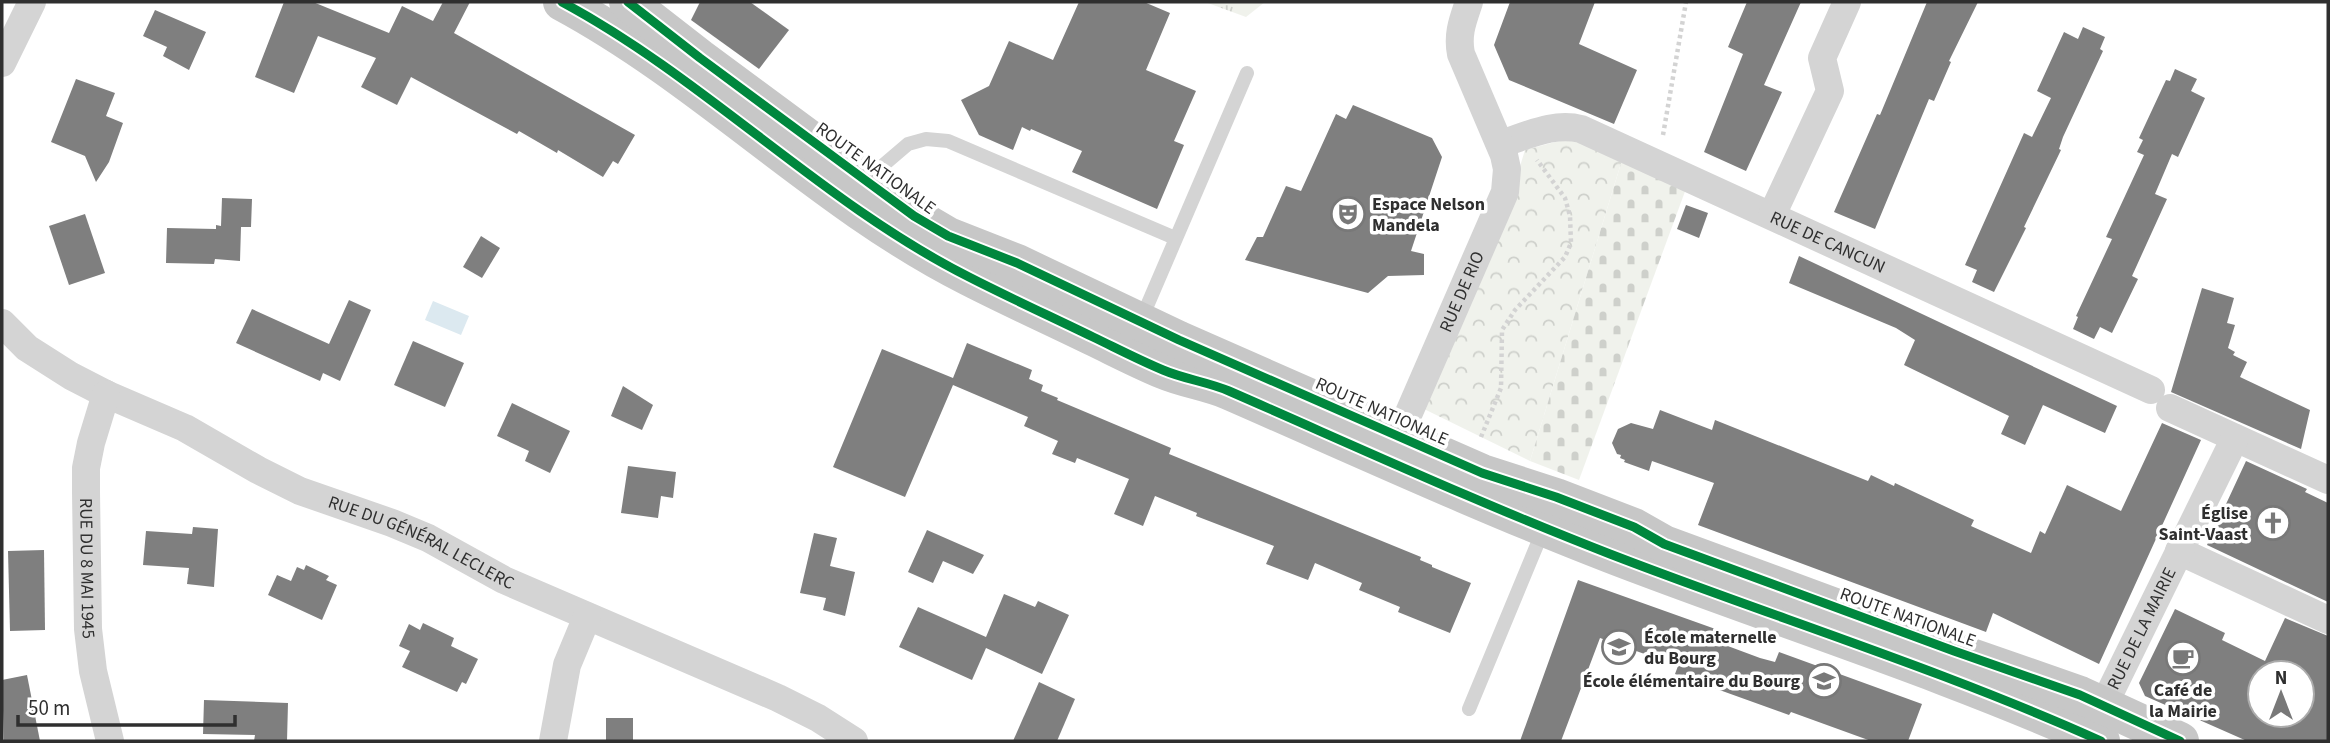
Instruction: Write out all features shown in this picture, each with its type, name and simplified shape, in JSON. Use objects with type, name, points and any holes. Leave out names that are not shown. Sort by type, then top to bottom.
[{"type":"main road","name":"ROUTE NATIONALE","points":[[562,2],[657,60],[854,190],[914,216],[948,236],[1017,263],[1133,337],[1550,512]]},
{"type":"main road","name":"ROUTE NATIONALE","points":[[628,2],[650,16],[854,190]]},
{"type":"main road","name":"ROUTE NATIONALE","points":[[1393,448],[1442,455],[1482,473],[1550,512],[1610,554],[2091,733],[2180,741]]},
{"type":"street","points":[[2,63],[32,2]]},
{"type":"street","name":"RUE DE RIO","points":[[1393,448],[1505,192],[1509,141],[1461,54],[1458,42],[1459,30],[1469,2]]},
{"type":"street","points":[[1772,215],[1830,91],[1822,58],[1847,2]]},
{"type":"street","name":"RUE DE CANCUN","points":[[1509,141],[1554,127],[1581,128],[1772,215],[2328,480]]},
{"type":"street","name":"RUE DU GÉNÉRAL LECLERC","points":[[2,323],[18,340],[46,361],[106,394],[185,428],[234,458],[300,491],[366,512],[416,533],[504,580],[778,698],[818,718],[854,741]]},
{"type":"street","name":"RUE DU 8 MAI 1945","points":[[106,394],[91,443],[86,468],[86,492],[88,629],[93,671],[110,741]]},
{"type":"street","name":"RUE DE LA MAIRIE","points":[[2091,733],[2235,438]]},
{"type":"street","points":[[2179,551],[2328,621]]},
{"type":"street","points":[[553,741],[567,665],[587,617]]},
{"type":"lane","points":[[1133,337],[1247,74]]},
{"type":"lane","points":[[854,190],[908,144],[926,139],[948,141],[1175,238]]},
{"type":"lane","points":[[1469,709],[1550,512]]},
{"type":"path","points":[[1658,164],[1686,2]]},
{"type":"path","points":[[1442,455],[1479,443],[1501,388],[1502,330],[1515,310],[1565,257],[1571,243],[1570,216],[1565,198],[1539,162],[1509,141]]},
{"type":"green space","points":[[1205,2],[1265,2],[1246,17]]},
{"type":"green space","points":[[1570,138],[1622,160],[1530,461],[1424,409],[1525,150]]},
{"type":"green space","points":[[1622,160],[1687,186],[1579,480],[1530,461]]},
{"type":"shaded area","points":[[433,301],[469,316],[461,335],[425,320]]},
{"type":"building","points":[[284,2],[313,2],[389,33],[402,6],[433,21],[443,2],[470,2],[454,33],[635,135],[618,164],[613,161],[603,177],[558,150],[557,153],[519,131],[517,134],[411,77],[397,105],[361,87],[376,58],[318,36],[294,93],[255,77]]},
{"type":"building","points":[[700,2],[750,2],[789,30],[759,69],[691,20]]},
{"type":"building","points":[[1079,2],[1144,2],[1170,13],[1146,70],[1196,91],[1174,141],[1184,145],[1157,209],[1072,172],[1082,151],[1031,129],[1030,131],[1022,127],[1013,150],[979,135],[961,100],[989,86],[1009,41],[1053,60]]},
{"type":"building","points":[[1510,2],[1595,2],[1579,44],[1637,70],[1614,124],[1509,80],[1494,45]]},
{"type":"building","points":[[1747,2],[1801,2],[1764,85],[1782,92],[1746,171],[1704,152],[1743,54],[1728,47]]},
{"type":"building","points":[[1927,2],[1978,2],[1949,61],[1951,62],[1934,101],[1929,99],[1875,229],[1834,212],[1877,114],[1880,115]]},
{"type":"building","points":[[155,10],[206,32],[189,70],[163,56],[167,47],[143,36]]},
{"type":"building","points":[[2083,27],[2105,37],[2100,49],[2103,51],[2063,137],[2059,149],[2061,150],[2024,227],[2026,228],[1994,292],[1972,282],[1977,270],[1965,265],[2024,133],[2032,137],[2051,98],[2037,91],[2064,32],[2078,39]]},
{"type":"building","points":[[2175,69],[2197,79],[2191,91],[2205,98],[2178,157],[2172,154],[2155,194],[2167,199],[2132,276],[2138,279],[2112,333],[2100,327],[2094,339],[2073,329],[2078,317],[2076,316],[2112,239],[2106,237],[2144,155],[2137,152],[2143,140],[2139,138],[2166,80],[2170,81]]},
{"type":"building","points":[[76,79],[115,93],[106,116],[123,123],[109,162],[96,182],[85,156],[51,142]]},
{"type":"building","name":"Espace Nelson Mandela","points":[[1353,105],[1432,138],[1442,157],[1411,251],[1424,254],[1424,275],[1388,276],[1368,293],[1245,260],[1257,237],[1263,237],[1286,186],[1301,191],[1336,114],[1346,119]]},
{"type":"building","points":[[222,198],[252,199],[251,227],[241,227],[240,261],[215,259],[214,264],[166,263],[167,228],[216,229],[216,225],[221,226]]},
{"type":"building","points":[[1686,205],[1708,213],[1699,238],[1677,229]]},
{"type":"building","points":[[85,214],[105,273],[69,285],[49,226]]},
{"type":"building","points":[[481,236],[500,248],[482,278],[463,267]]},
{"type":"building","points":[[1799,256],[2117,406],[2105,433],[2043,405],[2025,445],[2001,434],[2009,416],[1904,365],[1915,340],[1896,328],[1789,283]]},
{"type":"building","points":[[2202,288],[2234,298],[2227,323],[2235,325],[2228,348],[2235,352],[2233,355],[2247,362],[2240,377],[2310,410],[2301,449],[2171,392]]},
{"type":"building","points":[[349,300],[371,310],[340,381],[323,373],[320,381],[236,343],[252,309],[329,344]]},
{"type":"building","points":[[413,341],[464,363],[445,407],[394,385]]},
{"type":"building","points":[[967,343],[1032,370],[1029,379],[1043,385],[1041,391],[1171,448],[1169,454],[1421,557],[1420,560],[1432,567],[1471,583],[1450,633],[1398,612],[1400,607],[1359,590],[1362,583],[1315,563],[1308,580],[1266,564],[1274,546],[1196,516],[1197,513],[1155,496],[1143,526],[1114,514],[1129,479],[1077,458],[1075,463],[1052,454],[1058,441],[1024,426],[1028,417],[953,385],[905,497],[833,467],[882,349],[953,378]]},
{"type":"building","points":[[623,386],[653,405],[642,430],[611,416]]},
{"type":"building","points":[[512,403],[570,431],[550,473],[525,461],[529,451],[497,436]]},
{"type":"building","points":[[1660,410],[1712,430],[1715,420],[1868,481],[1871,475],[1894,486],[1895,483],[1974,520],[1971,526],[2031,553],[2040,531],[2045,534],[2067,485],[2121,511],[2162,423],[2201,440],[2099,664],[1993,613],[1986,632],[1698,525],[1714,483],[1652,461],[1649,471],[1624,462],[1612,443],[1618,429],[1631,423],[1653,429]]},
{"type":"building","name":"Église Saint-Vaast","points":[[2246,461],[2307,489],[2305,492],[2328,503],[2328,602],[2207,545]]},
{"type":"building","points":[[628,466],[676,472],[673,498],[661,496],[658,518],[621,513]]},
{"type":"building","points":[[193,527],[218,529],[214,587],[187,584],[189,568],[143,565],[146,531],[192,534]]},
{"type":"building","points":[[927,530],[984,555],[973,574],[943,561],[933,583],[908,572]]},
{"type":"building","points":[[814,533],[837,538],[830,566],[855,572],[845,616],[823,610],[826,598],[800,593]]},
{"type":"building","points":[[44,550],[45,630],[10,631],[8,551]]},
{"type":"building","points":[[306,565],[329,576],[326,580],[337,585],[322,620],[268,595],[277,575],[291,581],[297,567],[304,570]]},
{"type":"building","points":[[1578,580],[1721,631],[1717,642],[1760,658],[1775,662],[1779,652],[1922,704],[1908,741],[1871,741],[1791,712],[1789,715],[1675,674],[1678,666],[1600,638],[1561,741],[1520,741]]},
{"type":"building","points":[[1004,594],[1035,607],[1038,601],[1069,615],[1042,674],[986,648],[972,680],[899,647],[918,607],[986,637]]},
{"type":"building","points":[[2175,609],[2225,633],[2222,640],[2261,659],[2246,659],[2246,729],[2316,729],[2316,659],[2266,659],[2285,618],[2328,636],[2328,741],[2247,741],[2145,696],[2139,683]]},
{"type":"building","points":[[423,623],[454,638],[451,646],[478,659],[466,684],[462,682],[457,692],[402,667],[410,651],[399,646],[409,624],[420,630]]},
{"type":"building","points":[[27,675],[40,741],[4,741],[2,680]]},
{"type":"building","points":[[1039,682],[1075,699],[1057,741],[1013,741]]},
{"type":"building","points":[[204,700],[288,703],[287,741],[254,741],[255,735],[203,734]]},
{"type":"building","points":[[606,718],[633,718],[633,741],[606,741]]},
{"type":"cycle path","points":[[562,2],[666,67],[864,214],[915,247],[984,285],[1171,373],[1229,391],[1562,535],[1980,690],[2101,741]]},
{"type":"cycle path","points":[[628,2],[914,216],[948,236],[1017,263],[1179,340],[1482,473],[1556,497],[1634,527],[1664,544],[2080,695],[2180,741]]},
{"type":"place","name":"Espace Nelson Mandela","points":[[1348,214]]},
{"type":"place","name":"Église Saint-Vaast","points":[[2273,523]]},
{"type":"place","name":"École maternelle du Bourg","points":[[1619,647]]},
{"type":"place","name":"Café de la Mairie","points":[[2183,658]]},
{"type":"place","name":"École élémentaire du Bourg","points":[[1824,681]]}]
